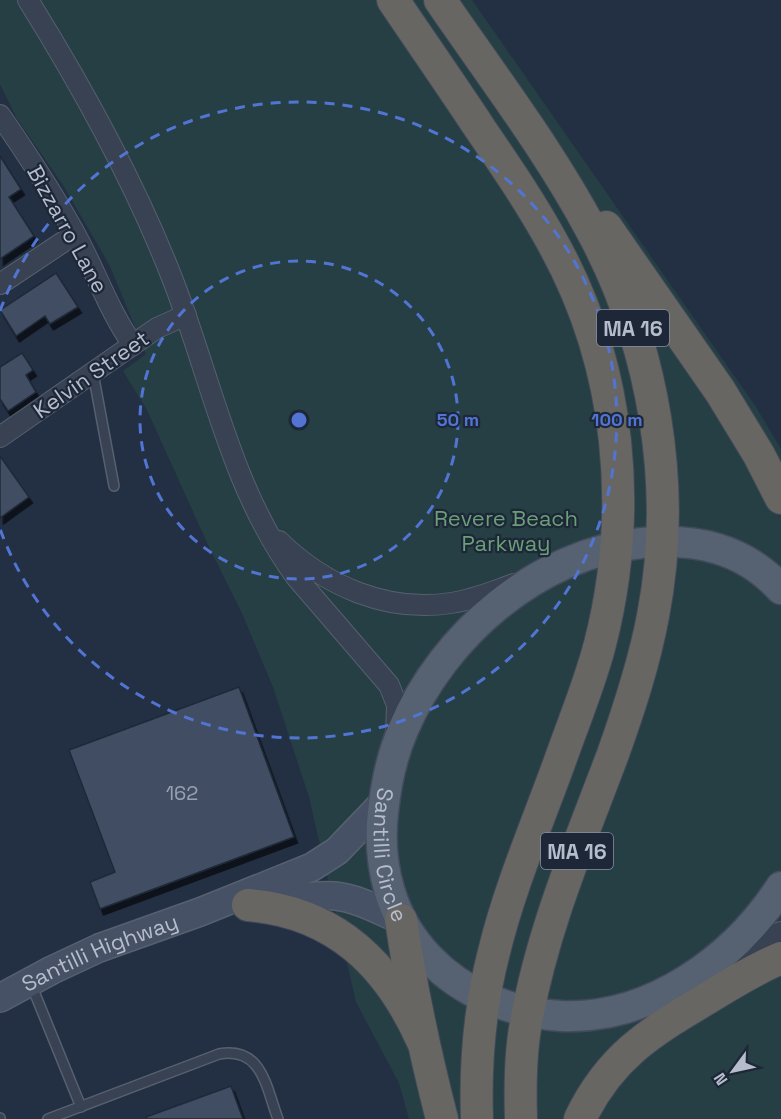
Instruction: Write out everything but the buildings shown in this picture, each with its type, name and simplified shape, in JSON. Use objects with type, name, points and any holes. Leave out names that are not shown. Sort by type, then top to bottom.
[{"type":"highway","name":"MA 16","points":[[393,0],[522,190],[555,247],[574,286],[598,353],[613,422],[618,478],[616,546],[608,609],[599,646],[505,913],[494,953],[485,998],[477,1063],[477,1119]]},
{"type":"highway","name":"MA 16","points":[[440,0],[533,136],[593,233],[610,269],[637,340],[654,414],[659,452],[661,541],[654,614],[642,668],[556,910],[534,984],[524,1038],[521,1119]]},
{"type":"highway","points":[[533,136],[634,264],[720,390],[780,493]]},
{"type":"highway","points":[[248,905],[274,908],[300,916],[328,929],[357,948],[372,960],[392,984],[422,1040]]},
{"type":"highway","points":[[401,920],[422,1040],[442,1119]]},
{"type":"highway","points":[[580,1119],[605,1077],[639,1042],[733,982],[781,958]]},
{"type":"main road","name":"Santilli Circle","points":[[781,589],[765,574],[729,553],[689,542],[661,541],[616,546],[563,563],[510,597],[464,637],[437,669],[403,728],[395,750],[384,802],[381,835],[384,869],[401,920],[419,947],[442,971],[461,986],[485,998],[528,1011],[561,1016],[599,1013],[647,999],[689,978],[735,944],[762,914],[781,887]]},
{"type":"main road","name":"Santilli Highway","points":[[0,998],[99,948],[200,912],[325,860],[337,851],[384,802]]},
{"type":"main road","name":"Santilli Highway","points":[[200,912],[337,896],[401,920]]},
{"type":"street","points":[[28,0],[114,151],[163,254],[237,467],[272,542],[296,577],[389,685],[397,705],[395,750]]},
{"type":"street","name":"Bizzarro Lane","points":[[2,122],[40,175],[75,234],[119,326],[133,345]]},
{"type":"street","points":[[0,284],[75,234]]},
{"type":"street","name":"Kelvin Street","points":[[0,437],[165,324],[186,315]]},
{"type":"street","points":[[256,509],[281,542],[314,569],[348,589],[393,603],[422,605],[459,602],[563,563]]},
{"type":"street","points":[[689,978],[781,932]]},
{"type":"lane","points":[[93,373],[114,486]]},
{"type":"lane","points":[[30,981],[77,1108],[78,1119]]},
{"type":"lane","points":[[48,1119],[219,1054],[230,1052],[248,1057],[256,1063],[278,1119]]},
{"type":"green space","name":"Revere Beach Parkway","points":[[0,0],[472,0],[756,407],[781,449],[781,1119],[409,1119],[399,1083],[356,1002],[309,797],[273,687],[241,611],[209,547],[147,410],[123,371],[146,354],[110,266],[63,185],[17,119],[0,84]]}]
